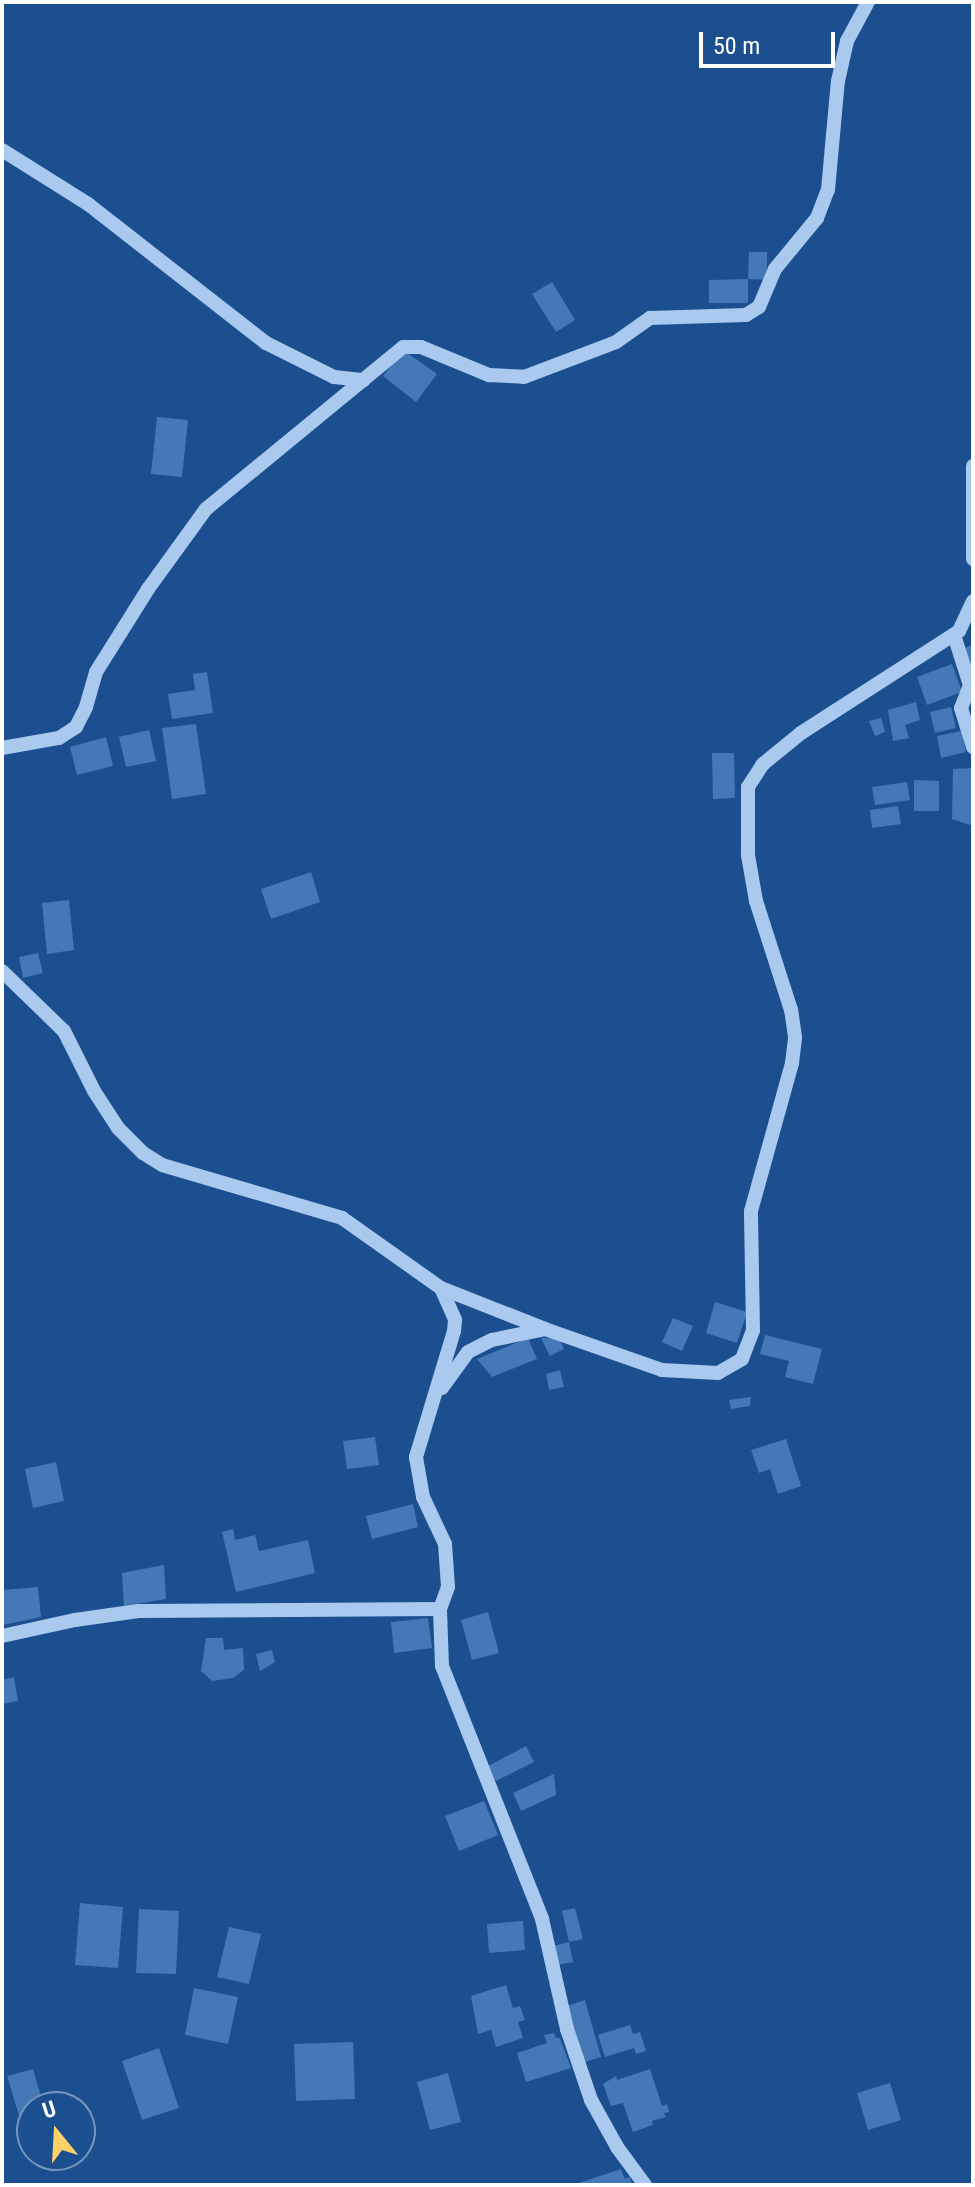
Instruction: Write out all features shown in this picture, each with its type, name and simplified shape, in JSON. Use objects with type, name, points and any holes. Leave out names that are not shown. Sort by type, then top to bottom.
[{"type":"street","points":[[2,748],[59,738],[76,727],[86,707],[96,672],[148,589],[206,509],[306,423],[403,347],[421,347],[489,375],[524,377],[559,367],[616,342],[650,318],[746,315],[759,307],[775,269],[817,218],[828,190],[838,81],[847,41],[868,2]]},
{"type":"street","points":[[2,150],[88,204],[266,343],[334,377],[364,380]]},
{"type":"street","points":[[973,466],[973,559]]},
{"type":"street","points":[[2,971],[64,1031],[94,1091],[118,1128],[143,1153],[162,1165],[342,1218],[441,1288],[545,1329],[662,1370],[718,1373],[742,1359],[753,1330],[751,1211],[792,1063],[795,1037],[791,1010],[756,901],[748,855],[748,787],[763,764],[801,733],[954,635],[969,614],[973,601]]},
{"type":"street","points":[[954,635],[970,685],[961,708],[973,747]]},
{"type":"street","points":[[441,1288],[455,1320],[416,1457],[423,1497],[445,1544],[448,1587],[440,1609],[442,1666],[542,1919],[561,2007],[591,2100],[617,2147],[645,2185]]},
{"type":"street","points":[[433,1402],[468,1352],[492,1340],[545,1329]]},
{"type":"street","points":[[2,1636],[75,1620],[138,1611],[440,1609]]},
{"type":"building","points":[[749,252],[767,252],[767,280],[748,279]]},
{"type":"building","points":[[748,279],[748,303],[709,303],[709,280]]},
{"type":"building","points":[[552,282],[575,320],[556,332],[532,294]]},
{"type":"building","points":[[403,350],[437,374],[416,402],[383,376]]},
{"type":"building","points":[[157,417],[188,420],[182,477],[151,474]]},
{"type":"building","points":[[973,644],[973,662],[970,664],[963,649]]},
{"type":"building","points":[[952,664],[962,692],[927,705],[917,677]]},
{"type":"building","points":[[207,672],[213,713],[172,719],[168,694],[195,690],[193,674]]},
{"type":"building","points":[[916,702],[920,720],[905,725],[909,738],[893,741],[888,710]]},
{"type":"building","points":[[951,707],[956,728],[935,733],[930,712]]},
{"type":"building","points":[[881,718],[885,732],[875,736],[869,721]]},
{"type":"building","points":[[196,724],[206,794],[172,799],[162,728]]},
{"type":"building","points":[[149,730],[156,761],[126,767],[119,737]]},
{"type":"building","points":[[961,731],[966,752],[941,758],[937,736]]},
{"type":"building","points":[[106,737],[113,766],[77,775],[70,747]]},
{"type":"building","points":[[712,753],[734,753],[735,798],[713,799]]},
{"type":"building","points":[[973,768],[973,826],[952,819],[953,769]]},
{"type":"building","points":[[914,780],[939,781],[939,811],[914,811]]},
{"type":"building","points":[[907,782],[910,800],[875,805],[872,787]]},
{"type":"building","points":[[898,806],[901,824],[872,828],[870,810]]},
{"type":"building","points":[[311,872],[320,902],[271,919],[261,889]]},
{"type":"building","points":[[69,900],[74,950],[47,954],[42,903]]},
{"type":"building","points":[[38,953],[43,973],[23,978],[19,957]]},
{"type":"building","points":[[715,1302],[747,1312],[737,1343],[706,1333]]},
{"type":"building","points":[[673,1318],[693,1326],[682,1351],[662,1342]]},
{"type":"building","points":[[765,1335],[822,1349],[813,1384],[785,1377],[789,1361],[760,1354]]},
{"type":"building","points":[[528,1338],[537,1359],[492,1377],[477,1359]]},
{"type":"building","points":[[541,1338],[559,1338],[564,1349],[550,1356]]},
{"type":"building","points":[[560,1370],[564,1387],[549,1390],[546,1374]]},
{"type":"building","points":[[751,1397],[750,1406],[731,1409],[729,1400]]},
{"type":"building","points":[[375,1437],[379,1465],[347,1469],[343,1441]]},
{"type":"building","points":[[786,1439],[801,1486],[778,1494],[770,1469],[759,1473],[751,1450]]},
{"type":"building","points":[[56,1462],[64,1501],[33,1508],[25,1469]]},
{"type":"building","points":[[413,1504],[418,1527],[372,1539],[366,1516]]},
{"type":"building","points":[[233,1529],[235,1540],[255,1535],[259,1551],[308,1540],[315,1573],[236,1592],[222,1532]]},
{"type":"building","points":[[164,1565],[166,1599],[124,1606],[122,1573]]},
{"type":"building","points":[[38,1587],[41,1617],[3,1625],[2,1590]]},
{"type":"building","points":[[488,1612],[499,1653],[472,1660],[461,1620]]},
{"type":"building","points":[[428,1618],[432,1648],[394,1653],[391,1622]]},
{"type":"building","points":[[206,1638],[223,1638],[224,1650],[243,1648],[244,1670],[233,1678],[212,1681],[201,1671]]},
{"type":"building","points":[[272,1650],[275,1662],[260,1671],[256,1654]]},
{"type":"building","points":[[14,1677],[18,1701],[2,1704],[2,1680]]},
{"type":"building","points":[[526,1746],[534,1762],[496,1781],[488,1766]]},
{"type":"building","points":[[554,1774],[556,1795],[521,1811],[513,1793]]},
{"type":"building","points":[[484,1801],[498,1835],[459,1851],[445,1816]]},
{"type":"building","points":[[80,1903],[123,1907],[118,1968],[75,1965]]},
{"type":"building","points":[[575,1908],[583,1939],[569,1942],[562,1911]]},
{"type":"building","points":[[139,1909],[179,1911],[176,1974],[136,1973]]},
{"type":"building","points":[[523,1921],[525,1950],[489,1953],[487,1924]]},
{"type":"building","points":[[229,1927],[261,1934],[249,1984],[217,1977]]},
{"type":"building","points":[[569,1942],[573,1962],[557,1965],[553,1946]]},
{"type":"building","points":[[506,1985],[513,2008],[520,2006],[525,2020],[518,2022],[523,2038],[496,2047],[491,2030],[478,2034],[471,1996]]},
{"type":"building","points":[[194,1988],[238,1997],[228,2044],[185,2035]]},
{"type":"building","points":[[585,2000],[601,2057],[582,2063],[567,2006]]},
{"type":"building","points":[[630,2025],[633,2034],[640,2032],[646,2051],[636,2054],[634,2048],[605,2057],[598,2035]]},
{"type":"building","points":[[554,2033],[556,2038],[560,2038],[571,2068],[526,2082],[517,2053],[547,2043],[544,2035]]},
{"type":"building","points":[[353,2042],[355,2099],[296,2101],[294,2044]]},
{"type":"building","points":[[159,2048],[179,2108],[142,2120],[122,2061]]},
{"type":"building","points":[[33,2069],[39,2091],[16,2091],[16,2106],[7,2076]]},
{"type":"building","points":[[650,2069],[662,2106],[667,2104],[669,2112],[664,2113],[666,2117],[652,2121],[653,2125],[633,2132],[623,2103],[611,2106],[603,2084],[616,2076],[617,2080]]},
{"type":"building","points":[[448,2073],[461,2122],[430,2130],[417,2082]]},
{"type":"building","points":[[890,2083],[901,2120],[868,2130],[857,2093]]},
{"type":"building","points":[[621,2169],[625,2179],[630,2177],[632,2185],[573,2185]]}]
